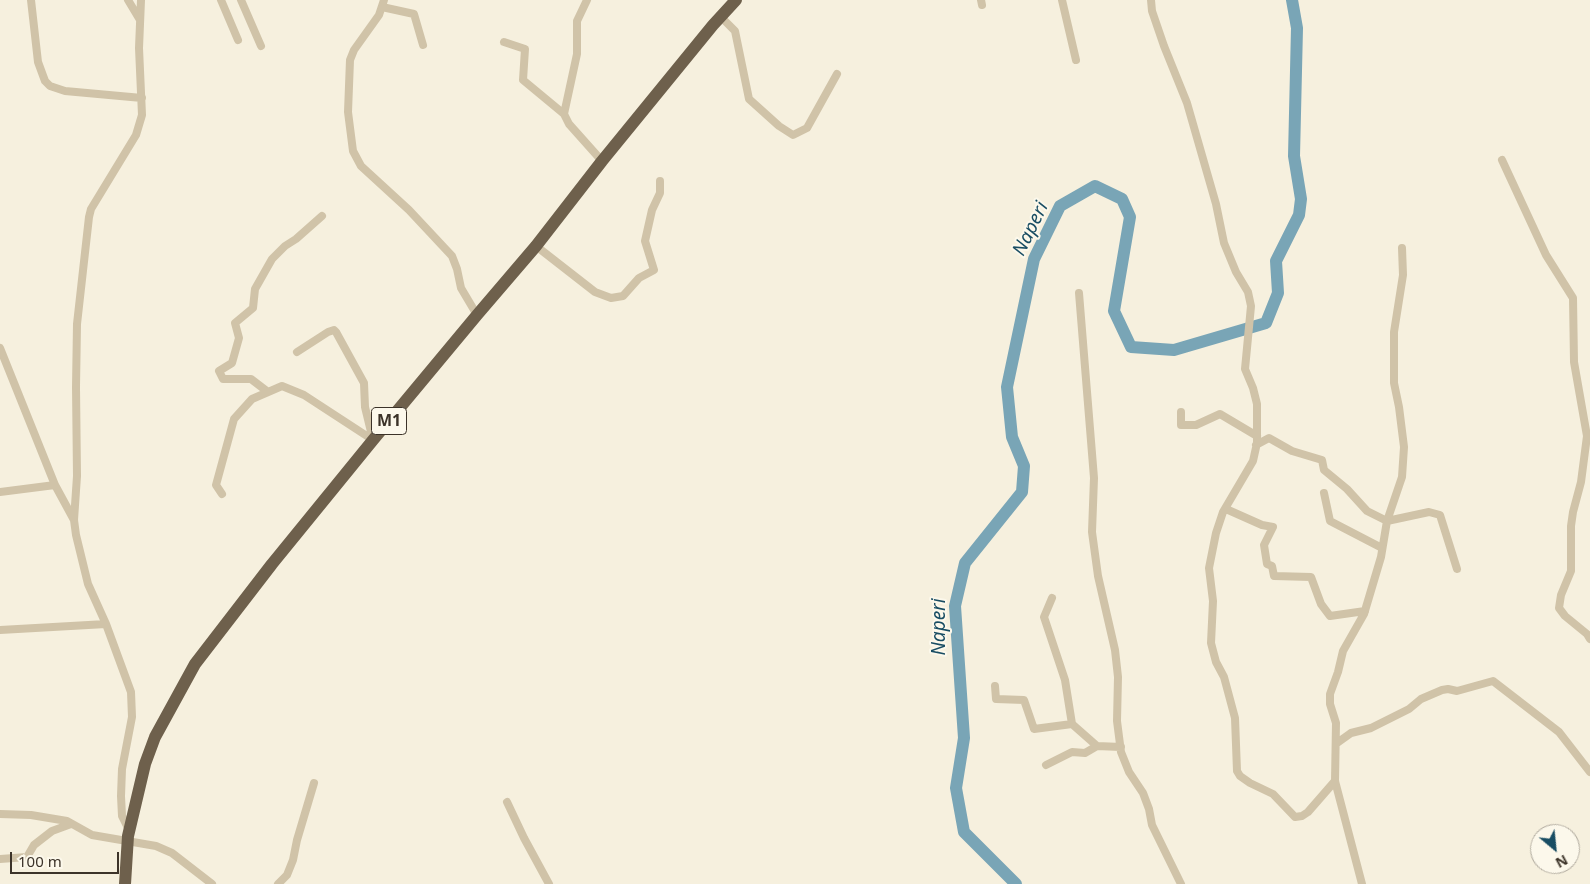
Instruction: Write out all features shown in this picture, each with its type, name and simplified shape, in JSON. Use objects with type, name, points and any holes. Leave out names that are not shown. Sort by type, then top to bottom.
[{"type":"highway","name":"M1","points":[[125,884],[128,836],[145,764],[155,737],[195,664],[272,564],[373,440],[476,315],[536,246],[602,161],[736,0]]},
{"type":"street","points":[[31,0],[38,62],[45,80],[50,86],[65,92],[142,98]]},
{"type":"street","points":[[128,0],[140,20]]},
{"type":"street","points":[[128,836],[122,816],[121,796],[122,769],[132,717],[130,692],[106,624],[88,584],[78,546],[74,520],[77,476],[76,387],[77,324],[89,217],[91,209],[136,136],[142,114],[139,48],[141,0]]},
{"type":"street","points":[[220,0],[238,40]]},
{"type":"street","points":[[241,0],[260,46]]},
{"type":"street","points":[[564,114],[577,54],[577,21],[586,0]]},
{"type":"street","points":[[1062,0],[1076,60]]},
{"type":"street","points":[[1151,0],[1152,11],[1164,46],[1187,104],[1216,204],[1224,243],[1236,272],[1248,292],[1251,306],[1245,369],[1258,404],[1256,445],[1253,462],[1226,509],[1216,533],[1209,568],[1213,601],[1211,643],[1216,662],[1224,677],[1235,718],[1236,771],[1250,783],[1273,794],[1295,817],[1302,816],[1308,812],[1335,781]]},
{"type":"street","points":[[423,45],[414,14],[383,3],[379,15],[354,50],[350,60],[348,112],[352,151],[361,166],[409,210],[452,256],[461,288],[476,315]]},
{"type":"street","points":[[721,17],[735,31],[748,99],[779,126],[793,135],[807,128],[837,74]]},
{"type":"street","points":[[504,42],[525,49],[523,80],[564,114],[569,124],[602,161]]},
{"type":"street","points":[[1502,160],[1546,255],[1573,298],[1574,362],[1587,436],[1581,482],[1571,526],[1571,571],[1561,595],[1559,608],[1590,639]]},
{"type":"street","points":[[536,246],[595,292],[611,298],[623,296],[639,278],[654,270],[645,241],[652,210],[660,194],[660,181]]},
{"type":"street","points":[[268,392],[251,379],[223,379],[219,371],[232,363],[239,338],[235,323],[253,308],[255,290],[272,259],[322,216]]},
{"type":"street","points":[[1362,884],[1335,781],[1336,723],[1330,704],[1330,694],[1343,651],[1365,611],[1382,548],[1387,521],[1402,476],[1404,458],[1399,407],[1394,383],[1394,332],[1403,275],[1402,248]]},
{"type":"street","points":[[1079,293],[1094,478],[1092,532],[1098,576],[1115,650],[1118,677],[1117,721],[1121,748],[1128,772],[1143,793],[1152,825],[1180,884]]},
{"type":"street","points":[[297,352],[328,332],[334,330],[336,332],[364,382],[365,407],[373,440]]},
{"type":"street","points":[[0,348],[55,485],[74,520]]},
{"type":"street","points":[[222,494],[216,485],[234,419],[252,399],[282,386],[304,395],[373,440]]},
{"type":"street","points":[[1181,412],[1181,425],[1196,425],[1220,414],[1257,436]]},
{"type":"street","points":[[1256,445],[1269,438],[1292,451],[1322,460],[1324,470],[1347,489],[1367,511],[1387,521],[1429,512],[1440,515],[1456,569]]},
{"type":"street","points":[[0,492],[55,485]]},
{"type":"street","points":[[1324,493],[1330,521],[1382,548]]},
{"type":"street","points":[[1226,509],[1262,525],[1273,527],[1264,545],[1267,564],[1272,566],[1274,576],[1311,577],[1320,604],[1330,616],[1365,611]]},
{"type":"street","points":[[1052,598],[1044,617],[1065,680],[1072,724],[1097,746]]},
{"type":"street","points":[[0,630],[106,624]]},
{"type":"street","points":[[1337,743],[1351,733],[1371,728],[1409,709],[1421,699],[1442,690],[1457,691],[1493,681],[1560,732],[1590,772]]},
{"type":"street","points":[[995,686],[996,699],[1024,700],[1034,729],[1072,724]]},
{"type":"street","points":[[1046,765],[1072,752],[1085,753],[1097,746],[1121,748]]},
{"type":"street","points":[[278,884],[287,874],[293,860],[314,783]]},
{"type":"street","points":[[507,802],[549,884]]},
{"type":"street","points":[[0,814],[31,814],[67,821],[92,835],[128,836],[172,852],[212,884]]},
{"type":"street","points":[[0,859],[27,857],[34,845],[52,831],[72,824]]},
{"type":"waterway","name":"Naperi","points":[[1016,884],[964,832],[956,788],[964,738],[955,606],[965,563],[1022,492],[1024,466],[1012,437],[1007,387],[1034,259],[1060,206],[1095,186],[1122,199],[1130,217],[1114,311],[1131,347],[1174,350],[1266,323],[1278,293],[1276,261],[1299,215],[1301,199],[1294,156],[1297,28],[1292,0]]}]
